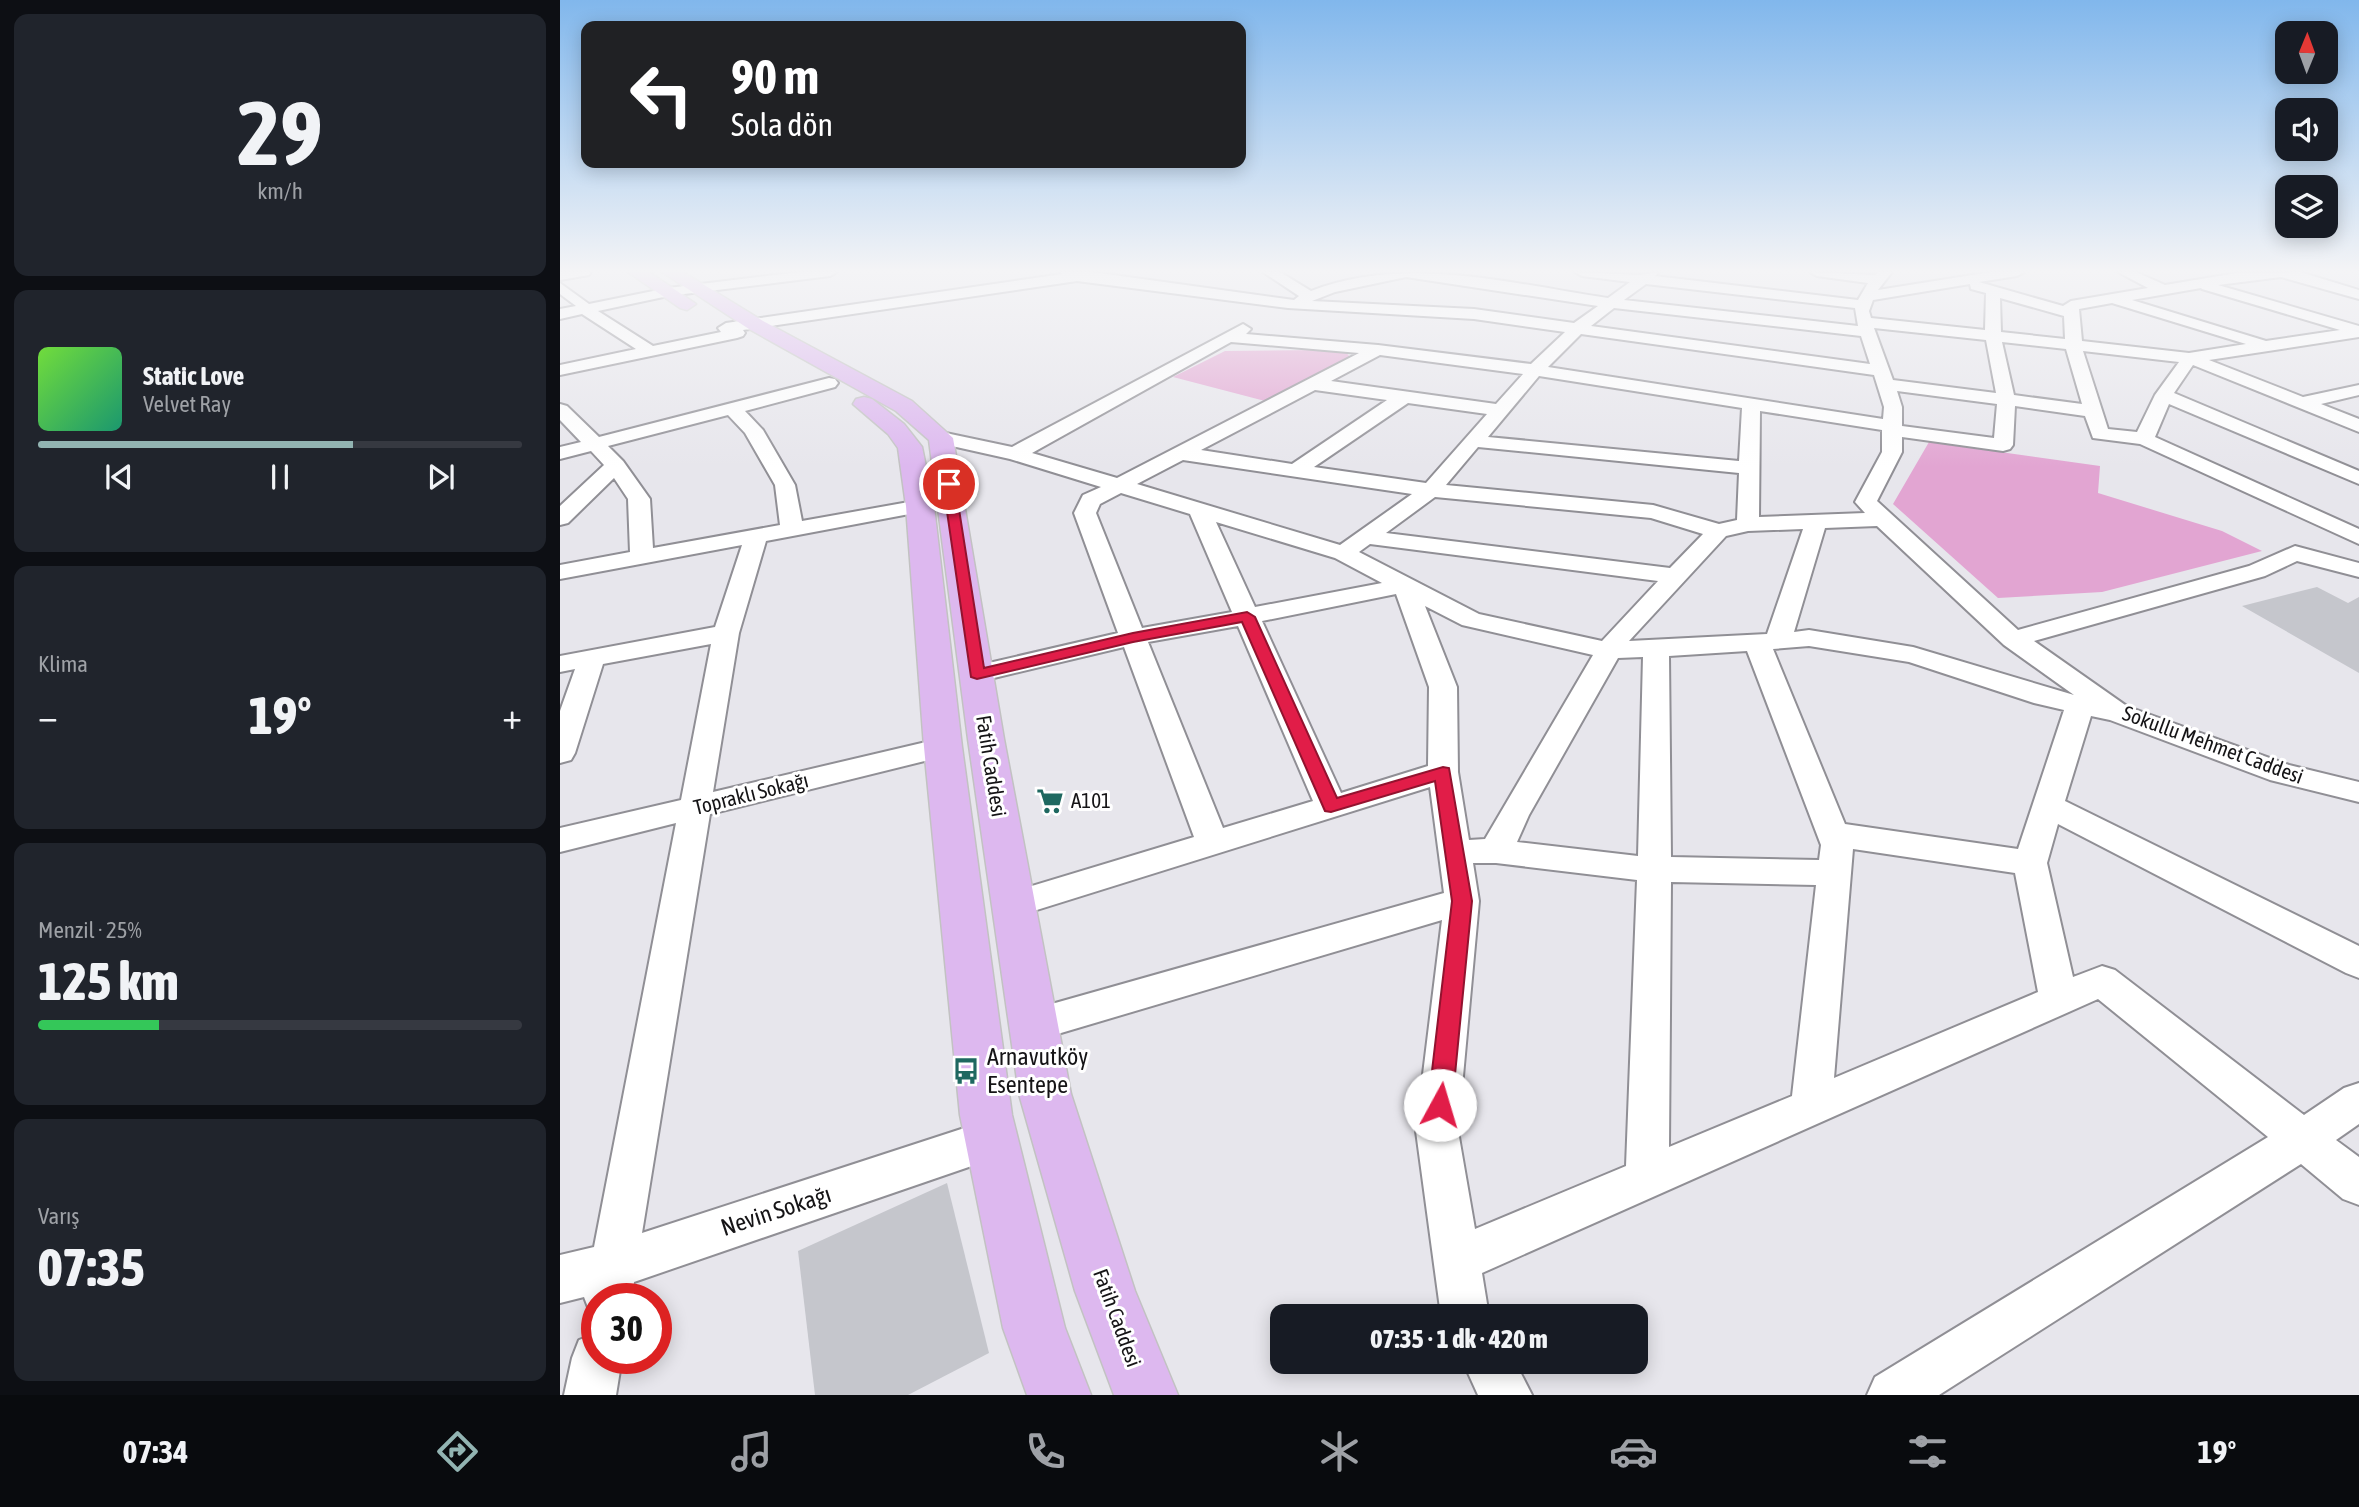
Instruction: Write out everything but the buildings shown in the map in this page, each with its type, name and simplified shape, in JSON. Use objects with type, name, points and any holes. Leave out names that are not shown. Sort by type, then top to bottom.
[{"type":"main road","points":[[758,337],[904,406],[941,438]]},
{"type":"main road","points":[[792,353],[829,383],[878,413],[910,447],[920,506],[943,747],[986,1115],[1034,1328],[1059,1395]]},
{"type":"main road","name":"Fatih Caddesi","points":[[941,438],[1045,1094],[1105,1291],[1146,1395]]},
{"type":"street","points":[[629,337],[649,350]]},
{"type":"street","points":[[562,368],[705,337]]},
{"type":"street","points":[[1015,454],[1228,337]]},
{"type":"street","points":[[1229,337],[1378,350],[1535,370],[2003,445],[2006,400],[1993,337]]},
{"type":"street","points":[[1343,553],[1431,490],[1535,370],[1569,337]]},
{"type":"street","points":[[1628,337],[2006,400],[2092,411]]},
{"type":"street","points":[[1877,337],[1883,378],[1893,407],[1892,452],[1866,502],[1883,519]]},
{"type":"street","points":[[1994,337],[2190,358],[2322,337]]},
{"type":"street","points":[[2073,337],[2100,434],[2144,439],[2359,537]]},
{"type":"street","points":[[2240,337],[2269,346]]},
{"type":"street","points":[[1213,842],[1085,513],[1090,500],[1378,350]]},
{"type":"street","points":[[2144,439],[2164,395],[2190,358]]},
{"type":"street","points":[[2190,358],[2359,426]]},
{"type":"street","points":[[560,453],[829,383]]},
{"type":"street","points":[[1311,384],[1500,410]]},
{"type":"street","points":[[2302,403],[2359,390]]},
{"type":"street","points":[[2164,395],[2359,478]]},
{"type":"street","points":[[1296,470],[1404,397]]},
{"type":"street","points":[[1748,524],[1751,404]]},
{"type":"street","points":[[733,409],[753,430],[785,485],[792,530]]},
{"type":"street","points":[[560,410],[597,443],[639,499],[642,558]]},
{"type":"street","points":[[941,438],[1015,454],[1343,553],[1471,620],[1609,650],[1809,638],[1913,655],[2044,697],[2118,713]]},
{"type":"street","points":[[1473,441],[1749,468]]},
{"type":"street","points":[[1177,453],[1431,490],[1653,512],[1718,531],[1748,524],[1883,519]]},
{"type":"street","points":[[560,518],[616,465]]},
{"type":"street","points":[[560,572],[920,506]]},
{"type":"street","points":[[1199,509],[1331,806]]},
{"type":"street","name":"Sokullu Mehmet Caddesi","points":[[1883,519],[2013,639],[2118,713],[2281,773],[2359,792]]},
{"type":"street","points":[[1811,1107],[1837,845],[1767,642],[1815,522]]},
{"type":"street","points":[[1496,850],[1614,642],[1718,531]]},
{"type":"street","points":[[1365,537],[1676,576]]},
{"type":"street","points":[[611,1282],[726,633],[756,538]]},
{"type":"street","points":[[2013,639],[2257,570],[2295,553],[2359,570]]},
{"type":"street","points":[[977,674],[1133,637],[1339,600],[1405,585]]},
{"type":"street","points":[[1405,585],[1443,687],[1443,772],[1462,901],[1437,1131],[1463,1304]]},
{"type":"street","points":[[560,664],[726,633]]},
{"type":"street","points":[[1647,1177],[1656,648]]},
{"type":"street","points":[[560,753],[592,658]]},
{"type":"street","points":[[2059,1000],[2030,863],[2080,705]]},
{"type":"street","name":"Topraklı Sokağı","points":[[560,840],[943,747]]},
{"type":"street","points":[[1014,904],[1443,772]]},
{"type":"street","points":[[2048,805],[2359,963]]},
{"type":"street","points":[[1832,834],[2030,863]]},
{"type":"street","points":[[1455,852],[1496,850],[1654,869],[1834,873]]},
{"type":"street","points":[[1034,1026],[1462,901]]},
{"type":"street","points":[[1457,1259],[2102,981],[2359,1184]]},
{"type":"street","points":[[1893,1395],[2359,1101]]},
{"type":"street","name":"Nevin Sokağı","points":[[560,1279],[611,1282],[992,1139]]},
{"type":"street","points":[[590,1395],[594,1374]]},
{"type":"street","points":[[1495,1374],[1506,1395]]},
{"type":"shaded area","points":[[1225,351],[1345,351],[1350,357],[1265,401],[1173,377]]},
{"type":"shaded area","points":[[1929,442],[2100,466],[2098,493],[2222,531],[2262,551],[2102,592],[1998,598],[1893,504]]},
{"type":"place","name":"A101","points":[[1050,801]]},
{"type":"place","name":"Arnavutköy Esentepe","points":[[966,1071]]},
{"type":"route","points":[[949,484],[977,674],[1133,637],[1247,617],[1331,806],[1443,772],[1462,901],[1440,1105]]}]
